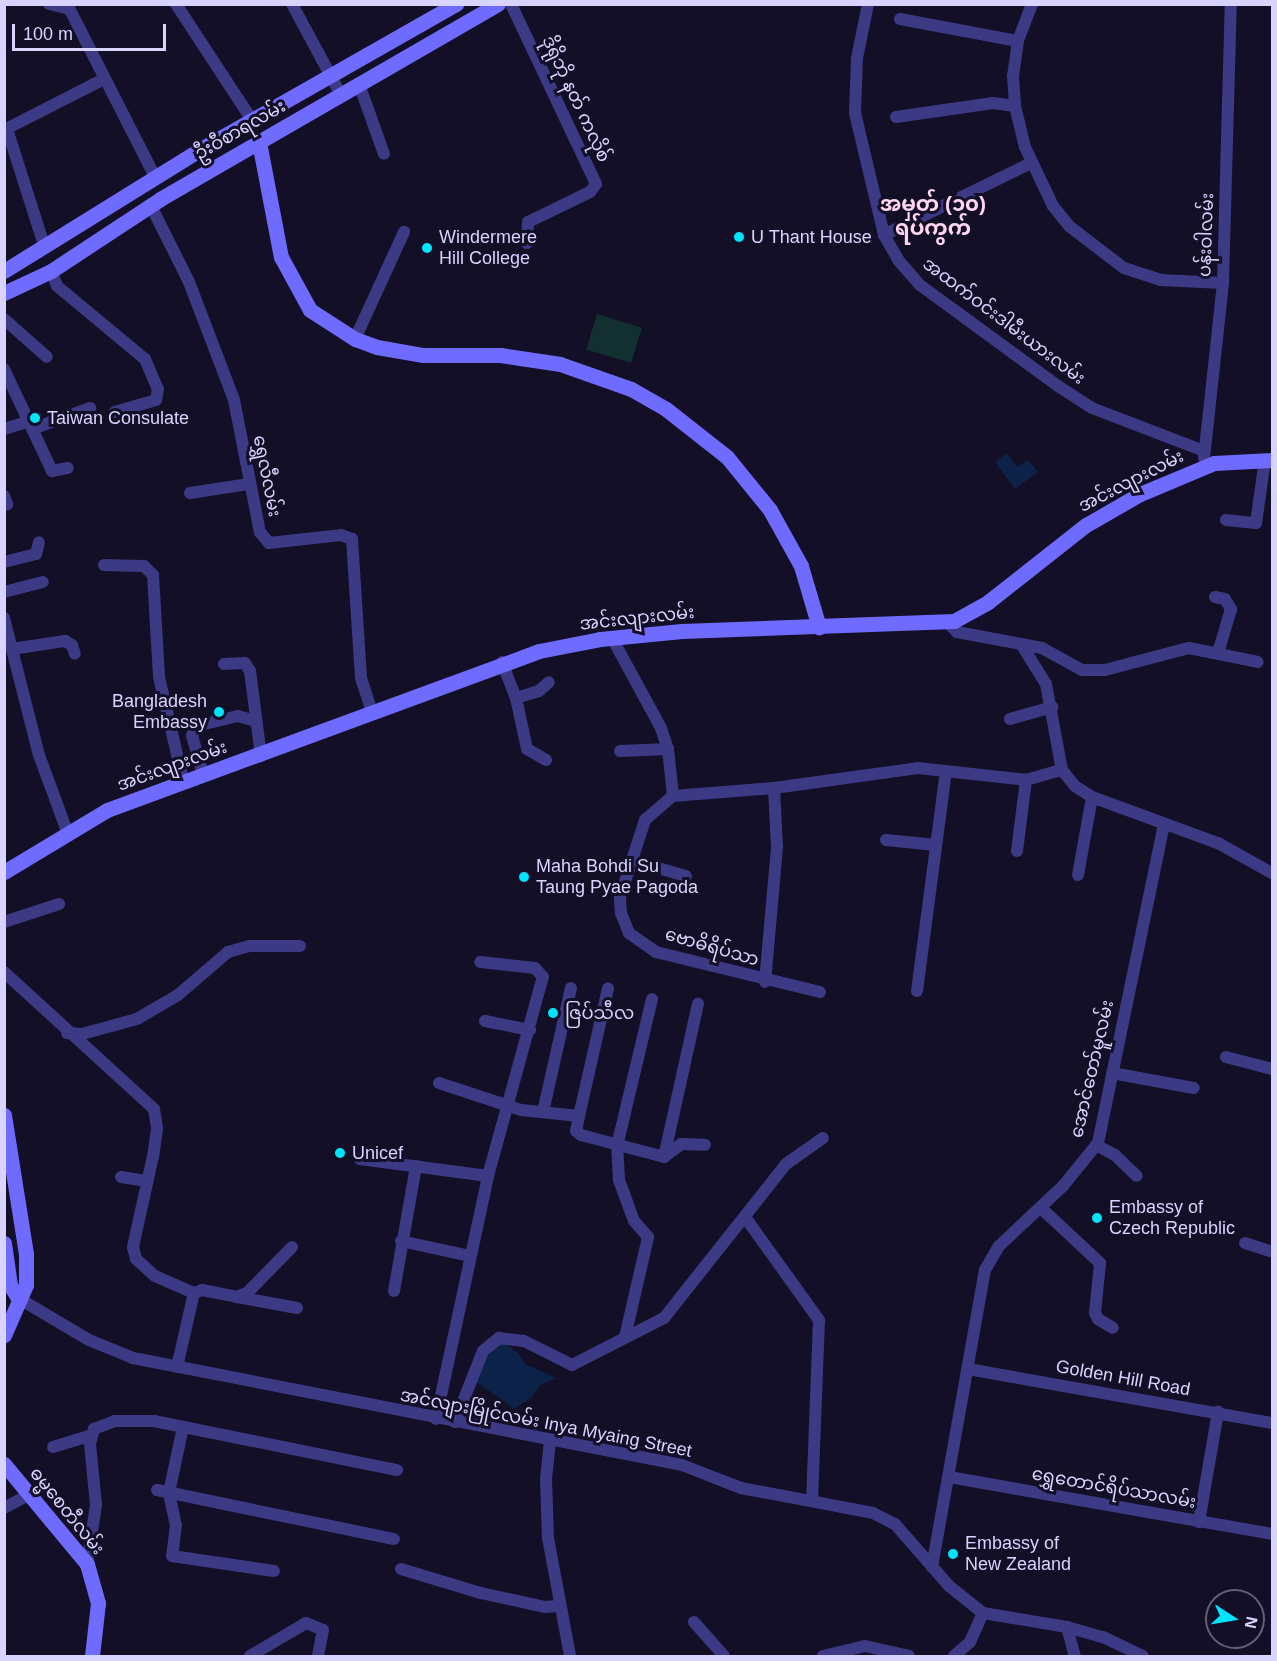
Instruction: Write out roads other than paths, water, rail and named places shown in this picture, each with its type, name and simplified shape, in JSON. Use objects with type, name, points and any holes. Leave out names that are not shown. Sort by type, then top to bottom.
[{"type":"main road","name":"ဦးဝီစာရလမ်း","points":[[4,271],[45,248],[217,140],[456,4]]},
{"type":"main road","name":"ဦးဝီစာရလမ်း","points":[[4,293],[51,271],[155,202],[498,4]]},
{"type":"main road","points":[[429,20],[439,38]]},
{"type":"main road","points":[[255,118],[263,139],[285,269],[310,310],[355,339],[400,353],[500,356],[560,364],[632,389],[666,410],[727,458],[771,510],[801,566],[819,627]]},
{"type":"main road","points":[[217,140],[227,160]]},
{"type":"main road","points":[[152,179],[155,202]]},
{"type":"main road","name":"အင်းလျားလမ်း","points":[[4,872],[67,831],[183,780],[261,756],[502,662],[539,651],[612,638],[948,623],[988,602],[1086,525],[1204,459],[1269,460]]},
{"type":"main road","points":[[4,1115],[26,1254],[26,1284],[18,1298],[4,1335]]},
{"type":"main road","points":[[4,1243],[10,1285],[18,1298]]},
{"type":"main road","name":"ဓမ္မစေတီလမ်း","points":[[4,1464],[27,1496],[87,1564],[98,1603],[92,1656]]},
{"type":"street","points":[[50,4],[67,6],[152,179]]},
{"type":"street","points":[[176,4],[255,118]]},
{"type":"street","points":[[292,4],[341,95]]},
{"type":"street","name":"ဒိုရိုဘို နတ် ကလိုစ်","points":[[511,4],[596,184],[590,192],[528,222],[527,243]]},
{"type":"street","name":"အထက်ဝင်းဒါမီးယားလမ်း","points":[[868,4],[857,58],[855,113],[884,235],[899,261],[920,285],[1058,386],[1092,408],[1204,459]]},
{"type":"street","points":[[1032,4],[1018,41],[1013,76],[1015,106],[1031,163],[1053,206],[1069,225],[1124,268],[1160,280],[1223,283]]},
{"type":"street","name":"ပန်းဝါလမ်း","points":[[1204,459],[1223,283],[1231,4]]},
{"type":"street","points":[[900,19],[1018,41]]},
{"type":"street","points":[[45,248],[6,130],[104,79]]},
{"type":"street","points":[[359,84],[384,154]]},
{"type":"street","points":[[896,117],[993,103],[1015,106]]},
{"type":"street","points":[[884,235],[1031,163]]},
{"type":"street","name":"ရွှေလီလမ်း","points":[[155,202],[189,282],[234,400],[260,532],[269,543],[341,535],[352,539],[361,678],[372,712]]},
{"type":"street","points":[[355,339],[404,232]]},
{"type":"street","points":[[51,271],[57,286],[145,358],[158,389],[156,400],[115,412]]},
{"type":"street","points":[[4,319],[46,357]]},
{"type":"street","points":[[4,369],[52,471],[68,468]]},
{"type":"street","points":[[4,429],[30,425],[90,408]]},
{"type":"street","points":[[1226,520],[1256,523],[1269,460]]},
{"type":"street","points":[[190,493],[249,484]]},
{"type":"street","points":[[4,562],[36,554],[39,542]]},
{"type":"street","points":[[104,565],[144,566],[153,575],[159,677],[183,780]]},
{"type":"street","points":[[4,592],[43,582]]},
{"type":"street","points":[[1215,597],[1225,599],[1231,609],[1218,653]]},
{"type":"street","points":[[4,618],[39,756],[67,831]]},
{"type":"street","points":[[948,623],[957,632],[1042,648],[1082,670],[1105,670],[1189,648],[1258,662]]},
{"type":"street","points":[[612,638],[651,706],[668,749],[673,796],[774,788],[889,770],[918,768],[1026,780],[1062,770]]},
{"type":"street","points":[[12,649],[65,641],[72,645],[75,654]]},
{"type":"street","points":[[1021,644],[1041,671],[1052,707],[1062,770],[1075,786],[1092,797],[1218,843],[1272,873]]},
{"type":"street","points":[[502,662],[516,698],[527,749],[546,760]]},
{"type":"street","points":[[224,664],[248,666],[261,756]]},
{"type":"street","points":[[516,698],[532,694],[549,682]]},
{"type":"street","points":[[1010,719],[1052,707]]},
{"type":"street","points":[[203,774],[192,736],[196,726],[238,716],[256,721]]},
{"type":"street","points":[[620,751],[668,749]]},
{"type":"street","points":[[917,991],[946,772]]},
{"type":"street","points":[[1017,851],[1026,780]]},
{"type":"street","points":[[765,982],[777,847],[774,788]]},
{"type":"street","name":"ဗောဓိရိပ်သာ","points":[[673,796],[645,820],[620,897],[621,913],[629,933],[656,952],[765,982],[820,992]]},
{"type":"street","points":[[1078,875],[1092,797]]},
{"type":"street","name":"အောင်တော်မူလမ်း","points":[[932,1567],[985,1270],[999,1246],[1041,1208],[1096,1145],[1164,824]]},
{"type":"street","points":[[886,840],[936,845]]},
{"type":"street","points":[[633,861],[686,876]]},
{"type":"street","points":[[4,922],[59,904]]},
{"type":"street","points":[[67,1033],[82,1034],[137,1019],[178,995],[228,951],[249,946],[300,946]]},
{"type":"street","points":[[436,1419],[488,1176],[530,1030],[541,971],[480,962]]},
{"type":"street","points":[[4,972],[67,1033],[154,1109],[157,1129],[134,1237],[136,1259],[155,1276],[194,1293],[201,1290],[297,1308]]},
{"type":"street","points":[[543,1112],[571,988]]},
{"type":"street","points":[[608,988],[577,1133],[617,1146],[664,1157]]},
{"type":"street","points":[[626,1337],[648,1237],[634,1221],[619,1180],[617,1146],[652,999]]},
{"type":"street","points":[[664,1157],[698,1004]]},
{"type":"street","points":[[484,1021],[530,1030]]},
{"type":"street","points":[[1226,1057],[1272,1069]]},
{"type":"street","points":[[1112,1073],[1194,1088]]},
{"type":"street","points":[[439,1083],[543,1112],[579,1116]]},
{"type":"street","points":[[455,1422],[483,1351],[500,1338],[524,1341],[572,1365],[664,1318],[786,1164],[823,1138]]},
{"type":"street","points":[[664,1157],[681,1144],[705,1145]]},
{"type":"street","points":[[1096,1145],[1115,1155],[1137,1176]]},
{"type":"street","points":[[360,1159],[488,1176]]},
{"type":"street","points":[[394,1291],[416,1166]]},
{"type":"street","points":[[121,1177],[146,1181]]},
{"type":"street","points":[[1041,1208],[1100,1263],[1095,1312],[1098,1319],[1113,1328]]},
{"type":"street","points":[[745,1217],[819,1320],[812,1501]]},
{"type":"street","points":[[401,1241],[470,1256]]},
{"type":"street","points":[[1245,1243],[1272,1252]]},
{"type":"street","points":[[237,1297],[248,1292],[291,1247]]},
{"type":"street","points":[[177,1367],[194,1293]]},
{"type":"street","name":"အင်လျားမြိုင်လမ်း Inya Myaing Street","points":[[18,1298],[103,1347],[177,1367],[682,1465],[741,1488],[885,1518],[932,1567],[983,1613]]},
{"type":"street","name":"Golden Hill Road","points":[[968,1369],[1272,1423]]},
{"type":"street","points":[[1199,1522],[1218,1412]]},
{"type":"street","points":[[87,1564],[95,1530],[92,1435],[94,1429],[115,1421],[154,1420],[397,1470]]},
{"type":"street","points":[[183,1426],[163,1492],[176,1525],[172,1556],[274,1571]]},
{"type":"street","points":[[53,1447],[92,1435]]},
{"type":"street","points":[[550,1441],[546,1479],[548,1538],[558,1606],[570,1656]]},
{"type":"street","name":"ရွှေတောင်ရိပ်သာလမ်း","points":[[949,1477],[1272,1534]]},
{"type":"street","points":[[163,1492],[394,1539]]},
{"type":"street","points":[[4,1508],[27,1496]]},
{"type":"street","points":[[401,1569],[481,1593],[545,1607],[558,1606]]},
{"type":"street","points":[[954,1656],[970,1642],[983,1613],[1067,1627],[1103,1637],[1143,1656]]},
{"type":"street","points":[[694,1622],[724,1656]]},
{"type":"street","points":[[250,1656],[306,1623],[323,1630],[318,1656]]},
{"type":"street","points":[[1067,1627],[1075,1656]]},
{"type":"street","points":[[823,1656],[865,1646],[909,1656]]},
{"type":"water","points":[[1007,453],[1017,467],[1028,460],[1038,472],[1015,489],[995,462]]},
{"type":"water","points":[[502,1342],[518,1353],[525,1364],[556,1378],[540,1385],[532,1397],[514,1409],[474,1380],[485,1356]]},
{"type":"place","name":"U Thant House","points":[[739,237]]},
{"type":"place","name":"Windermere Hill College","points":[[427,248]]},
{"type":"place","name":"Taiwan Consulate","points":[[35,418]]},
{"type":"place","name":"Bangladesh Embassy","points":[[219,712]]},
{"type":"place","name":"Maha Bohdi Su Taung Pyae Pagoda","points":[[524,877]]},
{"type":"place","name":"ဇြပ်သီလ","points":[[553,1013]]},
{"type":"place","name":"Unicef","points":[[340,1153]]},
{"type":"place","name":"Embassy of Czech Republic","points":[[1097,1218]]},
{"type":"place","name":"Embassy of New Zealand","points":[[953,1554]]},
{"type":"district","name":"အမှတ် (၁၀) ရပ်ကွက်","points":[[933,216]]}]
